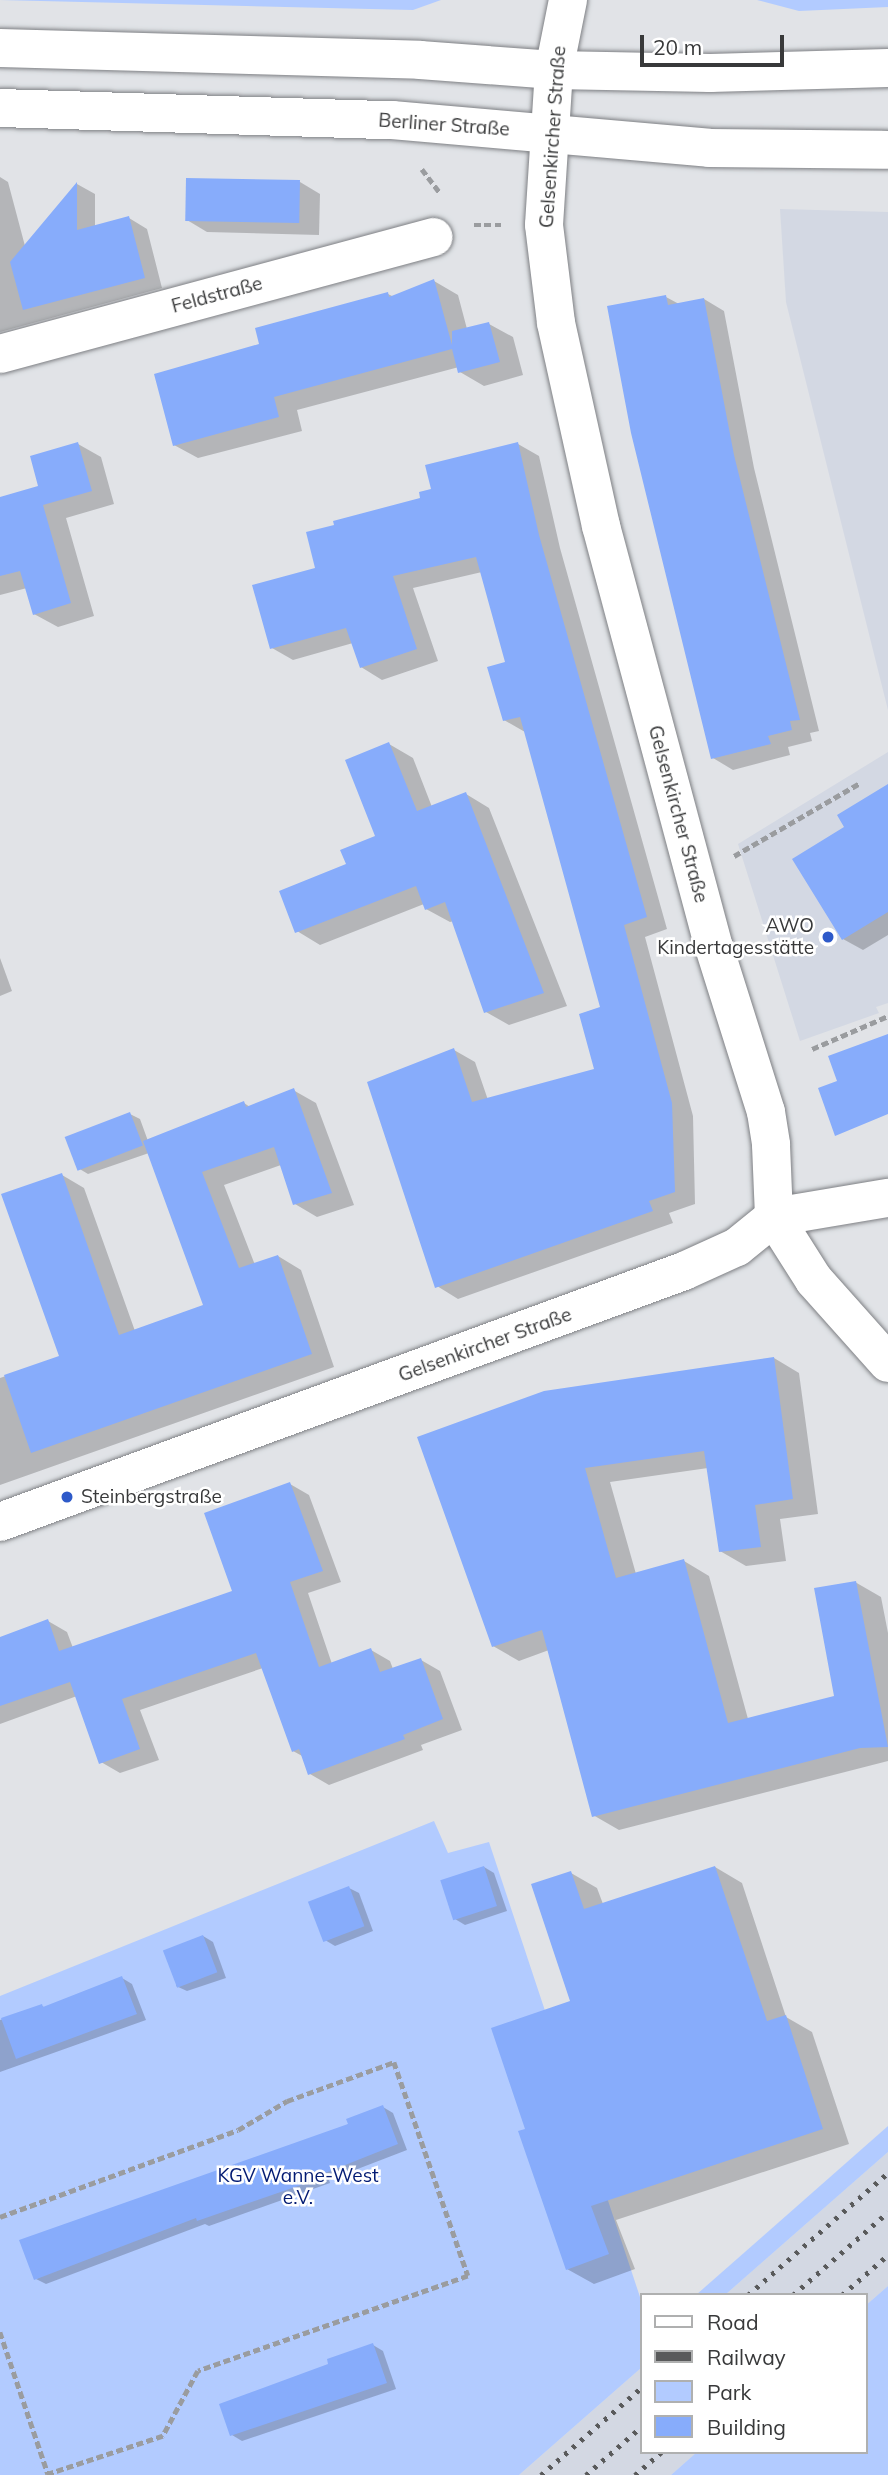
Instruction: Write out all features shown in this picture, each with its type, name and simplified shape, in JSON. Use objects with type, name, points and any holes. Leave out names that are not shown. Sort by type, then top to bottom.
[{"type":"street","name":"Gelsenkircher Straße","points":[[0,1522],[684,1271],[737,1247],[774,1217],[772,1156],[766,1112],[696,879],[601,526],[556,323],[544,225],[554,70],[568,0]]},
{"type":"street","points":[[0,48],[420,60],[554,70],[710,73],[888,68]]},
{"type":"street","name":"Berliner Straße","points":[[0,108],[382,120],[709,148],[888,150]]},
{"type":"street","name":"Feldstraße","points":[[0,354],[434,237]]},
{"type":"street","points":[[888,1198],[774,1217],[814,1280],[888,1363]]},
{"type":"path","points":[[434,237],[463,225],[544,225]]},
{"type":"path","points":[[696,879],[860,782]]},
{"type":"path","points":[[811,1049],[888,1016]]},
{"type":"path","points":[[0,2217],[238,2130],[287,2101],[394,2062],[468,2276],[198,2371],[163,2436],[47,2475],[0,2332]]},
{"type":"shaded area","points":[[780,209],[888,212],[888,710],[786,302]]},
{"type":"shaded area","name":"AWO Kindertagesstätte","points":[[888,752],[888,1003],[876,1007],[879,1013],[800,1041],[738,844]]},
{"type":"shaded area","points":[[888,2152],[888,2286],[867,2304],[867,2293],[727,2293]]},
{"type":"shaded area","points":[[640,2369],[640,2454],[695,2454],[671,2475],[519,2475]]},
{"type":"green space","points":[[0,0],[441,0],[413,10]]},
{"type":"green space","points":[[757,0],[888,0],[888,7],[799,11]]},
{"type":"green space","name":"KGV Wanne-West e.V.","points":[[434,1821],[448,1853],[489,1842],[640,2297],[640,2369],[519,2475],[0,2475],[0,1996]]},
{"type":"green space","points":[[888,2126],[888,2152],[727,2293],[698,2293]]},
{"type":"green space","points":[[888,2286],[888,2475],[671,2475],[695,2454],[867,2454],[867,2304]]},
{"type":"building","points":[[186,178],[300,180],[299,223],[185,221]]},
{"type":"building","points":[[77,182],[77,230],[129,216],[145,278],[23,310],[10,262]]},
{"type":"building","points":[[434,279],[452,345],[452,331],[489,322],[500,362],[458,373],[452,349],[274,397],[279,417],[173,446],[154,374],[259,344],[255,328],[388,292],[389,297]]},
{"type":"building","points":[[666,295],[668,305],[704,298],[734,455],[800,720],[790,721],[792,730],[768,736],[771,744],[711,759],[631,433],[607,306]]},
{"type":"building","points":[[78,442],[92,491],[43,505],[71,603],[33,615],[20,571],[0,576],[0,497],[38,486],[30,456]]},
{"type":"building","points":[[518,442],[539,535],[647,917],[624,925],[672,1103],[675,1192],[649,1201],[653,1211],[435,1288],[367,1082],[454,1048],[472,1102],[594,1069],[579,1014],[600,1007],[520,717],[503,721],[487,667],[505,662],[476,557],[393,576],[417,649],[360,668],[346,628],[270,649],[252,585],[315,568],[306,532],[334,525],[333,521],[420,498],[419,492],[431,489],[425,465]]},
{"type":"building","points":[[389,742],[417,811],[466,792],[544,993],[484,1013],[445,902],[425,910],[416,886],[295,933],[279,891],[346,864],[340,850],[375,836],[345,760]]},
{"type":"building","points":[[888,784],[888,912],[842,940],[792,859],[844,827],[837,815]]},
{"type":"building","points":[[888,1034],[888,1114],[835,1136],[818,1088],[837,1081],[828,1056]]},
{"type":"building","points":[[294,1088],[332,1193],[293,1205],[274,1147],[202,1172],[239,1268],[278,1255],[312,1354],[31,1453],[4,1375],[59,1356],[1,1194],[62,1173],[119,1335],[203,1305],[143,1141],[244,1101],[246,1107]]},
{"type":"building","points":[[130,1112],[143,1146],[78,1171],[65,1137]]},
{"type":"building","points":[[774,1357],[793,1499],[755,1505],[761,1547],[719,1552],[704,1451],[585,1468],[616,1578],[684,1559],[728,1723],[834,1696],[814,1588],[856,1581],[888,1747],[860,1748],[592,1817],[542,1630],[492,1647],[417,1437],[544,1391]]},
{"type":"building","points":[[290,1482],[323,1571],[290,1582],[319,1667],[371,1648],[380,1672],[421,1658],[443,1719],[403,1735],[405,1739],[308,1775],[299,1749],[292,1752],[256,1653],[122,1699],[140,1749],[99,1764],[70,1682],[0,1706],[0,1637],[48,1619],[59,1651],[232,1591],[204,1513]]},
{"type":"building","points":[[484,1866],[497,1906],[453,1920],[440,1880]]},
{"type":"building","points":[[715,1866],[767,2021],[786,2015],[823,2129],[591,2206],[609,2254],[566,2270],[518,2131],[525,2129],[491,2028],[570,2001],[531,1884],[571,1871],[584,1909]]},
{"type":"building","points":[[349,1886],[364,1926],[323,1942],[308,1902]]},
{"type":"building","points":[[203,1935],[217,1972],[177,1988],[163,1950]]},
{"type":"building","points":[[122,1976],[137,2014],[16,2059],[1,2018],[42,2004],[43,2007]]},
{"type":"building","points":[[383,2105],[398,2144],[320,2175],[321,2178],[197,2221],[196,2218],[34,2280],[19,2240],[348,2124],[346,2119]]},
{"type":"building","points":[[373,2343],[387,2383],[230,2436],[219,2404],[328,2364],[327,2359]]},
{"type":"railway","points":[[750,2293],[888,2173]]},
{"type":"railway","points":[[795,2293],[888,2212]]},
{"type":"railway","points":[[844,2293],[888,2255]]},
{"type":"railway","points":[[541,2475],[640,2389]]},
{"type":"railway","points":[[586,2475],[640,2428]]},
{"type":"railway","points":[[635,2475],[659,2454]]},
{"type":"place","name":"AWO Kindertagesstätte","points":[[828,937]]},
{"type":"place","name":"Steinbergstraße","points":[[67,1497]]}]
